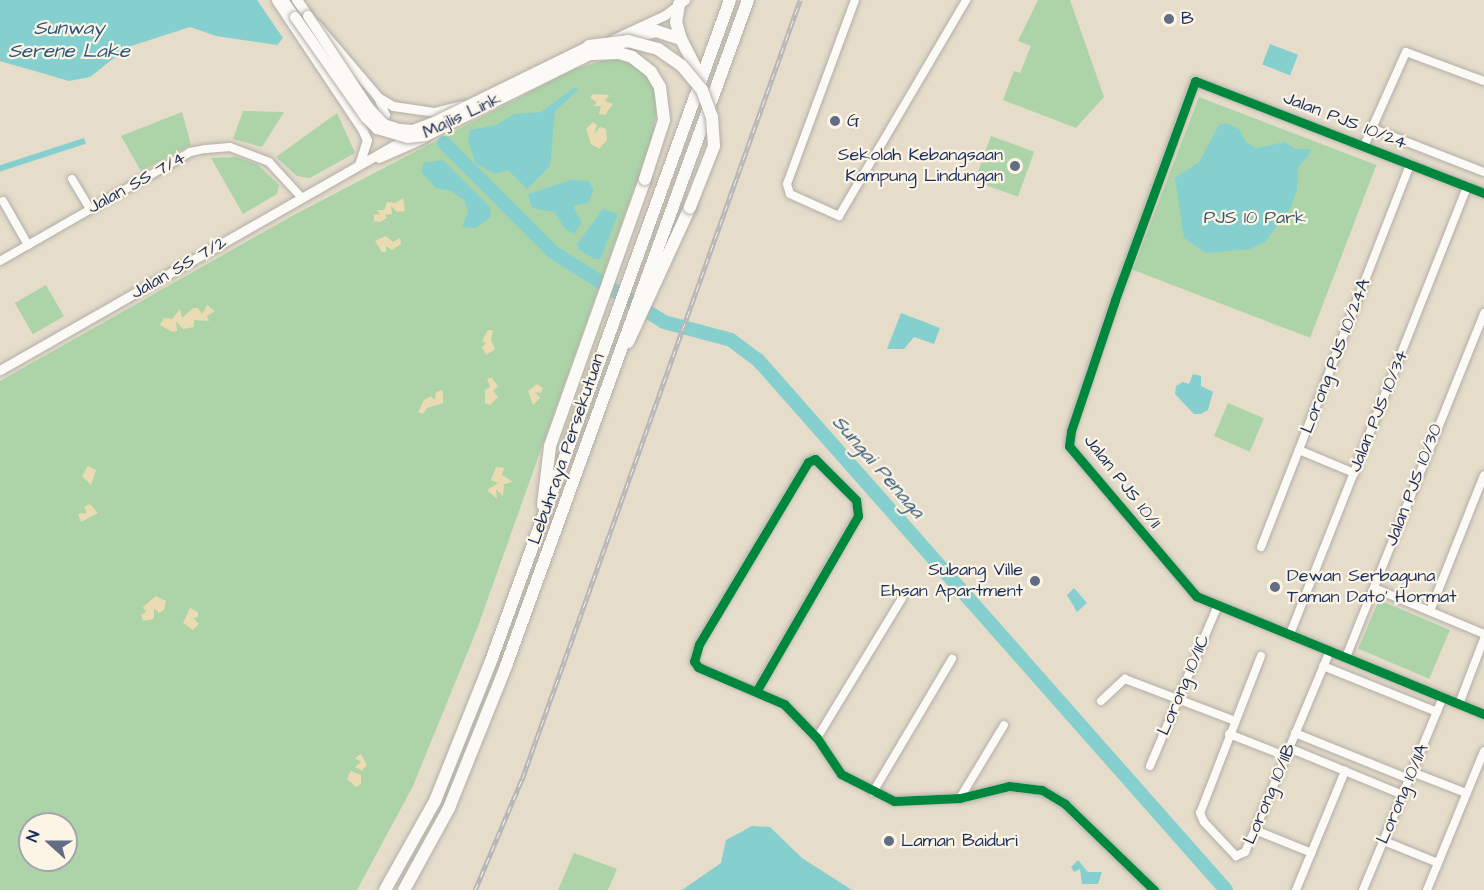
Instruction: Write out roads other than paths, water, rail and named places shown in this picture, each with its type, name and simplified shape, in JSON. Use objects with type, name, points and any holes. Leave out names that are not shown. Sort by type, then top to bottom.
[{"type":"highway","name":"Lebuhraya Persekutuan","points":[[386,890],[447,774],[542,521],[608,329],[730,0]]},
{"type":"highway","name":"Lebuhraya Persekutuan","points":[[404,890],[449,808],[494,696],[616,356],[748,0]]},
{"type":"highway","points":[[682,2],[676,18],[681,39],[701,78]]},
{"type":"highway","points":[[637,37],[656,31],[681,39]]},
{"type":"highway","points":[[591,50],[628,41],[668,55],[696,82],[712,117],[714,146],[707,171],[638,324],[616,356]]},
{"type":"highway","points":[[542,521],[545,461],[664,114],[660,87],[641,63],[619,53],[591,50]]},
{"type":"main road","name":"Majlis Link","points":[[283,0],[366,118],[377,129],[408,138],[426,136],[591,50]]},
{"type":"main road","name":"Majlis Link","points":[[297,0],[369,108],[384,124],[399,129],[413,130],[434,122],[591,50]]},
{"type":"street","points":[[276,0],[367,140],[357,166]]},
{"type":"street","points":[[855,0],[788,184],[789,194],[835,215],[843,214],[849,209],[966,0]]},
{"type":"street","name":"Jalan SS 7/2","points":[[0,370],[357,166],[482,100],[615,38],[682,2]]},
{"type":"street","points":[[308,16],[329,36],[378,97],[385,114],[375,127],[358,118],[346,105]]},
{"type":"street","name":"Jalan SS 7/2","points":[[357,166],[401,149],[637,37]]},
{"type":"street","points":[[1364,146],[1406,52],[1484,81]]},
{"type":"street","name":"Jalan PJS 10/24","points":[[1195,81],[1484,193]]},
{"type":"street","name":"Jalan PJS 10/11","points":[[1195,81],[1115,300],[1071,431],[1069,446],[1188,590],[1196,596],[1484,714]]},
{"type":"street","points":[[378,97],[411,111],[434,112],[482,100]]},
{"type":"street","points":[[1371,128],[1484,172]]},
{"type":"street","name":"Jalan SS 7/4","points":[[0,261],[190,152],[230,147],[269,162],[302,198]]},
{"type":"street","name":"Lorong PJS 10/24A","points":[[1261,547],[1410,164]]},
{"type":"street","points":[[72,180],[90,209]]},
{"type":"street","name":"Jalan PJS 10/34","points":[[1290,634],[1467,186]]},
{"type":"street","points":[[3,201],[28,245]]},
{"type":"street","name":"Jalan PJS 10/30","points":[[1346,657],[1484,313]]},
{"type":"street","points":[[1299,450],[1354,473]]},
{"type":"street","points":[[757,690],[858,516],[859,508],[832,472],[815,459],[808,462],[705,634],[694,661],[703,672],[757,690],[784,704],[817,738],[841,774],[873,792],[903,802],[960,798],[1009,786],[1042,790],[1065,804],[1154,890]]},
{"type":"street","points":[[1430,611],[1484,475]]},
{"type":"street","points":[[1374,588],[1484,634]]},
{"type":"street","points":[[817,738],[902,598]]},
{"type":"street","name":"Lorong 10/11C","points":[[1150,766],[1218,605]]},
{"type":"street","points":[[1459,704],[1484,639]]},
{"type":"street","name":"Lorong 10/11B","points":[[1261,656],[1200,813],[1204,822],[1236,856],[1245,852],[1330,651]]},
{"type":"street","points":[[873,792],[952,659]]},
{"type":"street","points":[[1323,666],[1437,712]]},
{"type":"street","points":[[1101,701],[1125,680],[1235,721]]},
{"type":"street","name":"Lorong 10/11A","points":[[1363,890],[1443,697]]},
{"type":"street","points":[[960,798],[1004,726]]},
{"type":"street","points":[[1295,732],[1411,776],[1466,793]]},
{"type":"street","points":[[1229,734],[1344,771],[1403,795]]},
{"type":"street","points":[[1426,890],[1484,751]]},
{"type":"street","points":[[1296,890],[1344,771]]},
{"type":"street","points":[[1255,830],[1312,853]]},
{"type":"street","points":[[1384,841],[1438,863]]},
{"type":"water","name":"Sunway Serene Lake","points":[[0,0],[257,0],[283,38],[277,45],[216,36],[190,27],[128,47],[90,77],[69,81],[0,61]]},
{"type":"water","points":[[1270,44],[1298,55],[1290,75],[1262,65]]},
{"type":"water","points":[[575,87],[578,90],[555,111],[550,166],[527,189],[508,170],[495,174],[476,164],[468,141],[470,130],[496,125],[514,114],[541,112]]},
{"type":"water","points":[[1226,123],[1239,129],[1246,142],[1256,148],[1285,142],[1295,149],[1310,149],[1311,152],[1298,167],[1297,190],[1290,209],[1265,242],[1250,249],[1206,253],[1184,238],[1175,178],[1199,162],[1219,125]]},
{"type":"water","points":[[84,138],[86,144],[0,172],[0,165]]},
{"type":"water","points":[[443,160],[490,207],[491,217],[476,228],[462,227],[468,212],[465,201],[451,191],[436,188],[422,173],[423,163]]},
{"type":"water","points":[[571,180],[588,181],[594,190],[588,203],[573,206],[582,223],[574,234],[564,228],[555,212],[532,208],[528,194]]},
{"type":"water","points":[[603,209],[618,214],[600,259],[595,259],[579,250],[577,244]]},
{"type":"water","points":[[901,313],[940,328],[934,344],[914,337],[904,349],[887,349]]},
{"type":"water","points":[[1193,374],[1201,376],[1201,386],[1213,392],[1208,410],[1201,414],[1194,414],[1175,394],[1176,386],[1183,382],[1189,384]]},
{"type":"water","points":[[1074,588],[1087,603],[1077,612],[1067,595]]},
{"type":"water","points":[[752,826],[770,827],[802,858],[852,890],[682,890],[721,863],[726,840]]},
{"type":"water","points":[[1078,860],[1088,872],[1102,872],[1098,884],[1082,884],[1080,869],[1074,872],[1071,867]]},
{"type":"waterway","name":"Sungai Penaga","points":[[444,143],[553,252],[664,322],[731,340],[758,360],[1226,890]]},
{"type":"railway","points":[[475,890],[522,779],[800,0]]},
{"type":"place","name":"B","points":[[1169,19]]},
{"type":"place","name":"G","points":[[835,121]]},
{"type":"place","name":"Sekolah Kebangsaan Kampung Lindungan","points":[[1015,166]]},
{"type":"place","name":"Subang Ville Ehsan Apartment","points":[[1035,581]]},
{"type":"place","name":"Dewan Serbaguna Taman Dato' Hormat","points":[[1275,587]]},
{"type":"place","name":"Laman Baiduri","points":[[889,841]]},
{"type":"park label","name":"PJS 10 Park","points":[[1255,218]]}]
